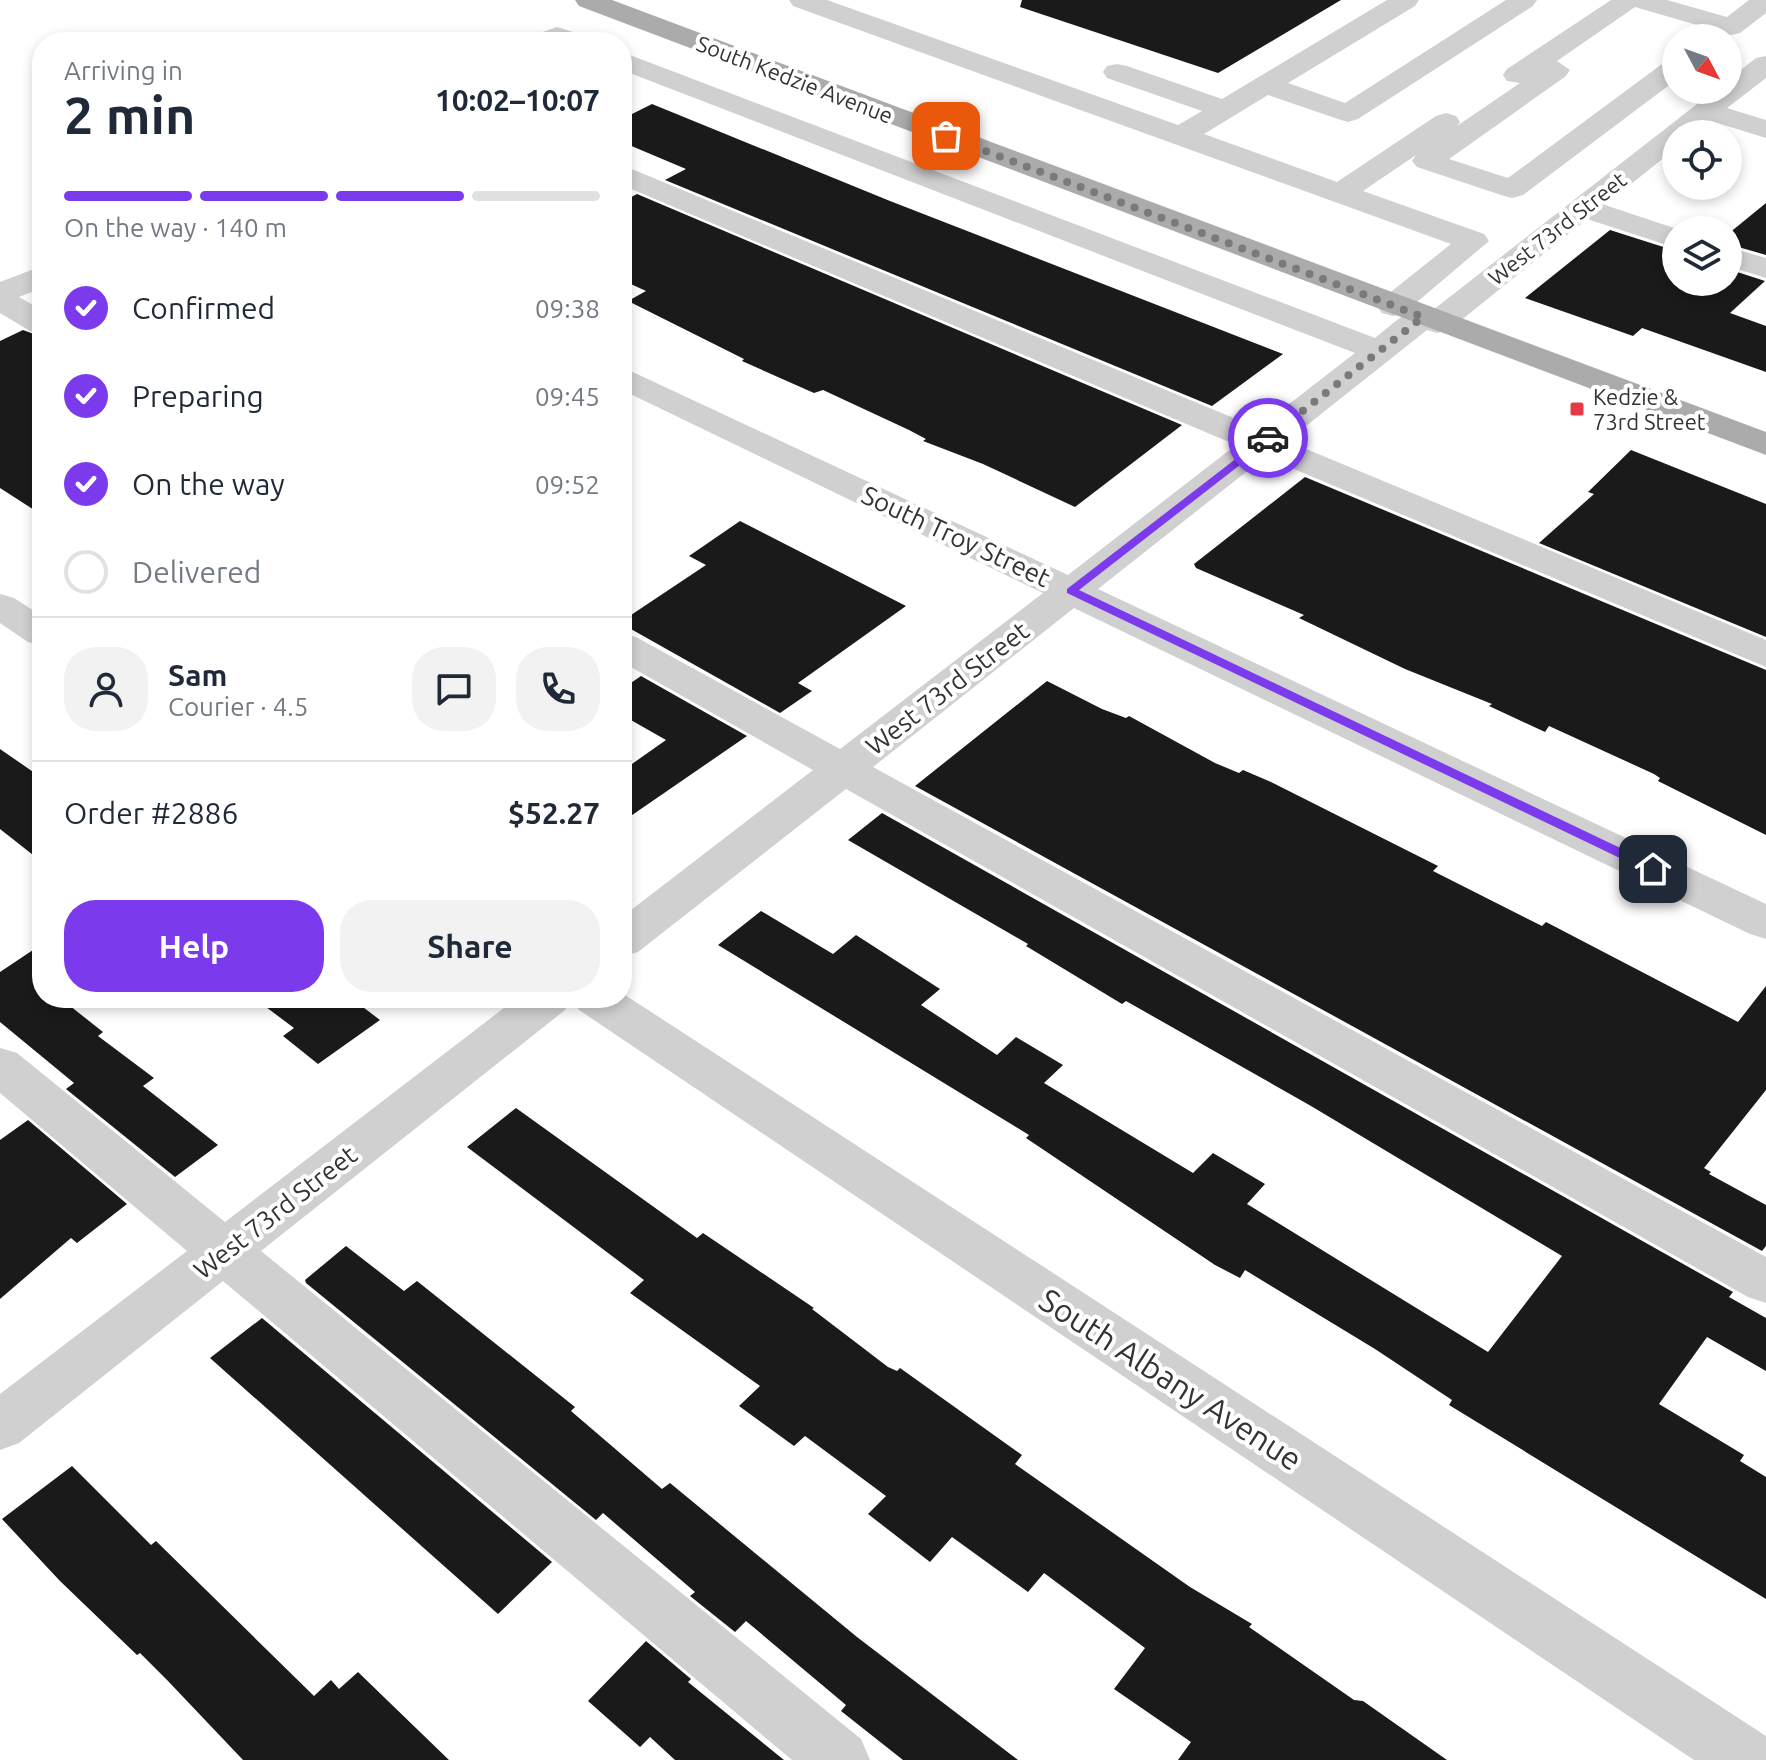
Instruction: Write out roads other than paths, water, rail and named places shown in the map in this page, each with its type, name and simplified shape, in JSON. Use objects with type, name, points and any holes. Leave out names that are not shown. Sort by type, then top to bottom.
[{"type":"main road","name":"South Kedzie Avenue","points":[[588,0],[1766,444]]},
{"type":"street","points":[[802,0],[1473,241],[1418,315]]},
{"type":"street","points":[[1181,136],[1406,0]]},
{"type":"street","points":[[1266,85],[1348,113],[1524,0]]},
{"type":"street","points":[[1339,194],[1629,0]]},
{"type":"street","points":[[1638,0],[1702,24]]},
{"type":"street","points":[[1734,24],[1766,0]]},
{"type":"street","points":[[1536,62],[1556,70],[1427,161],[1512,189],[1662,77]]},
{"type":"street","name":"South Kedzie Avenue","points":[[632,64],[1379,351]]},
{"type":"street","name":"West 73rd Street","points":[[1694,120],[1766,64]]},
{"type":"street","points":[[1117,72],[1225,110]]},
{"type":"street","points":[[1706,111],[1766,129]]},
{"type":"street","name":"West 73rd Street","points":[[632,933],[1379,351],[1418,315],[1583,208],[1662,145]]},
{"type":"street","points":[[632,178],[1766,655]]},
{"type":"street","points":[[1583,208],[1662,234]]},
{"type":"street","points":[[1742,261],[1766,269]]},
{"type":"street","points":[[0,294],[32,280]]},
{"type":"street","points":[[0,300],[32,318]]},
{"type":"street","name":"South Troy Street","points":[[632,382],[1766,923]]},
{"type":"street","points":[[0,606],[32,627]]},
{"type":"street","points":[[632,652],[1766,1282]]},
{"type":"street","name":"West 73rd Street","points":[[0,1426],[536,1008]]},
{"type":"street","name":"South Albany Avenue","points":[[610,1008],[1748,1760]]},
{"type":"street","points":[[0,1066],[839,1760]]},
{"type":"place","name":"Kedzie & 73rd Street","points":[[1577,409]]}]
